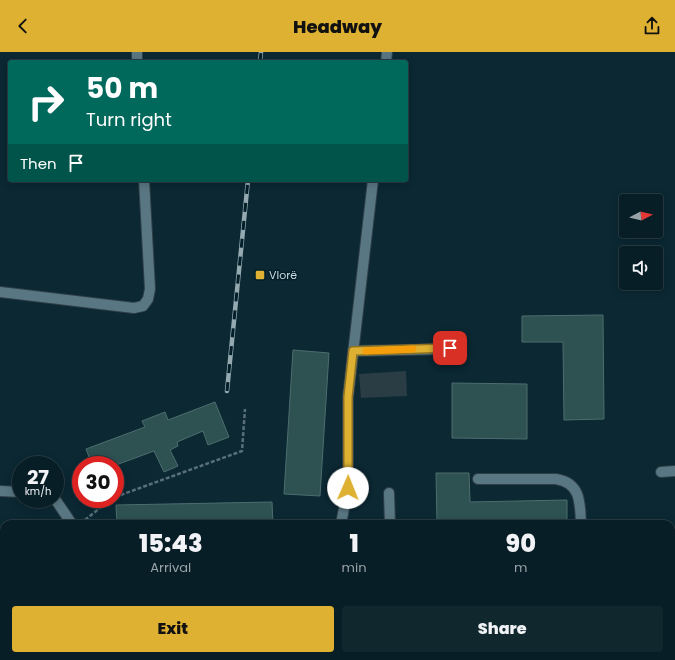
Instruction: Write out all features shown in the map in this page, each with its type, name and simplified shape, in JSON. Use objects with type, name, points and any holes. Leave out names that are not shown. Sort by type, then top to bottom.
[{"type":"street","points":[[0,292],[134,308],[143,306],[148,299],[150,289],[144,182]]},
{"type":"street","points":[[342,520],[348,488],[348,397],[373,182]]},
{"type":"street","points":[[353,351],[450,348]]},
{"type":"street","points":[[661,472],[675,471]]},
{"type":"street","points":[[478,479],[567,480],[574,487],[580,500],[581,520]]},
{"type":"street","points":[[0,491],[12,492]]},
{"type":"street","points":[[389,493],[390,520]]},
{"type":"street","points":[[61,508],[69,520]]},
{"type":"path","points":[[124,494],[242,451],[245,409]]},
{"type":"path","points":[[85,520],[100,508]]},
{"type":"shaded area","points":[[406,371],[407,396],[361,398],[359,374]]},
{"type":"building","points":[[603,315],[604,419],[564,420],[563,342],[522,342],[522,316]]},
{"type":"building","points":[[293,350],[329,353],[320,496],[284,494]]},
{"type":"building","points":[[452,383],[527,384],[527,439],[452,438]]},
{"type":"building","points":[[215,402],[229,437],[208,445],[203,431],[177,442],[178,446],[170,450],[178,466],[164,472],[154,451],[124,462],[124,456],[89,456],[86,449],[145,427],[142,421],[165,412],[168,420]]},
{"type":"building","points":[[436,473],[469,473],[470,502],[567,500],[567,520],[437,520]]},
{"type":"building","points":[[272,502],[273,520],[117,520],[116,508],[124,508],[124,505]]},
{"type":"railway","points":[[260,60],[261,52]]},
{"type":"railway","points":[[227,391],[248,182]]},
{"type":"slow traffic","points":[[366,351],[413,349]]},
{"type":"place","name":"Vlorë","points":[[260,275]]},
{"type":"route","points":[[348,488],[348,397],[353,351],[450,348]]}]
